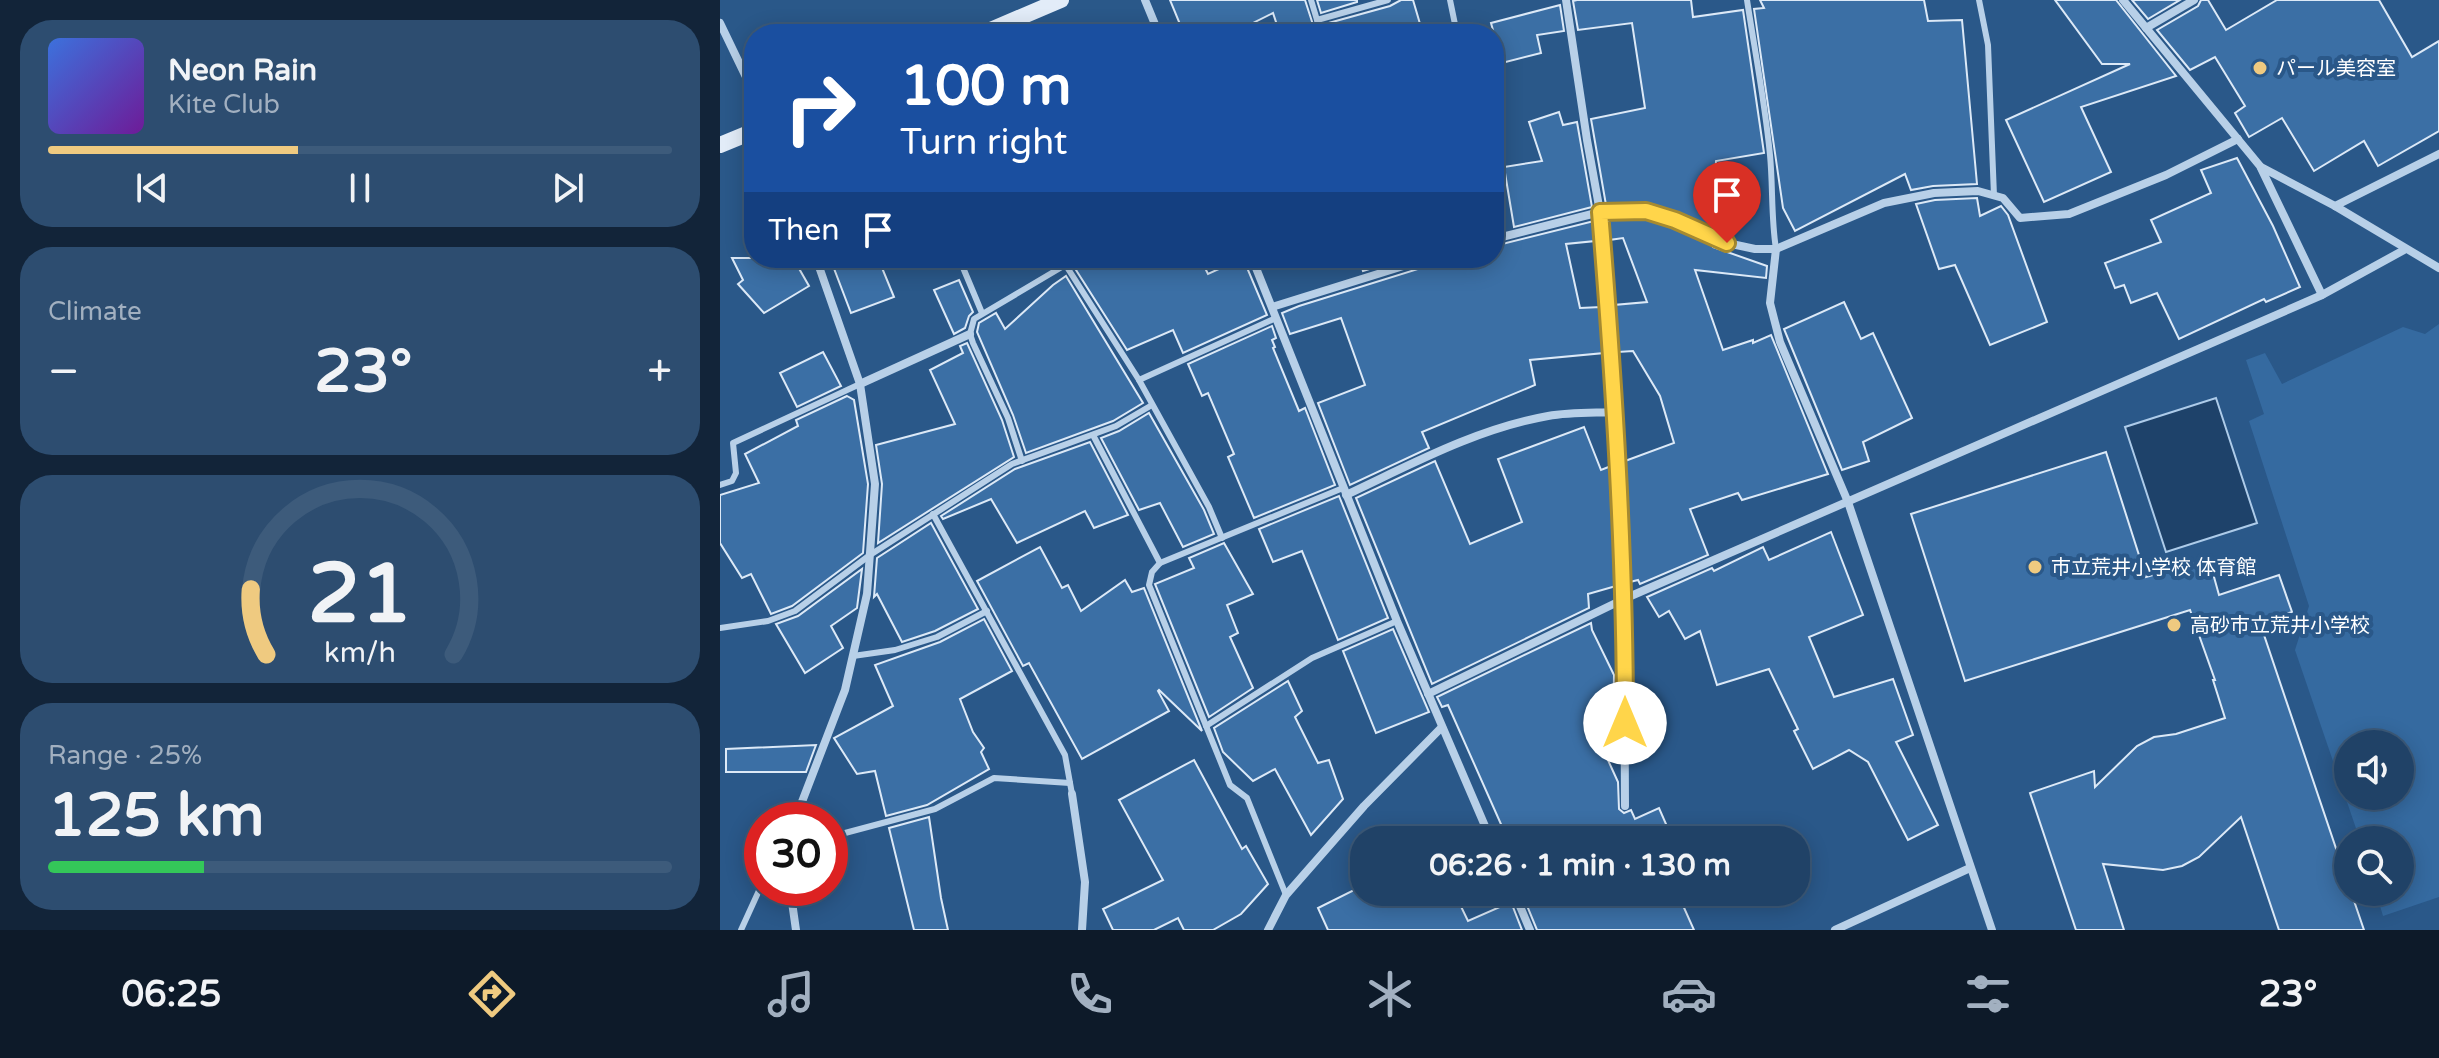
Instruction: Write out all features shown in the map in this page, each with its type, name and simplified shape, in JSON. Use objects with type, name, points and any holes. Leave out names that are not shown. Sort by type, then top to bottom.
[{"type":"street","points":[[1005,24],[1061,0]]},
{"type":"street","points":[[1145,0],[1155,24]]},
{"type":"street","points":[[1566,0],[1600,212],[1616,412],[1624,599],[1625,806]]},
{"type":"street","points":[[2123,0],[2260,166],[2322,295]]},
{"type":"street","points":[[2146,28],[2194,0]]},
{"type":"street","points":[[720,23],[744,73]]},
{"type":"street","points":[[720,145],[744,135]]},
{"type":"street","points":[[1504,237],[1600,212],[1646,211],[1727,243],[1755,249],[1776,249],[1884,203],[1934,193],[1978,191],[2003,198],[2020,218],[2069,214],[2166,175],[2238,139]]},
{"type":"street","points":[[2335,206],[2439,154]]},
{"type":"street","points":[[2260,166],[2439,268]]},
{"type":"street","points":[[1776,249],[1770,303],[1780,342],[1848,502],[1992,930]]},
{"type":"street","points":[[1428,694],[1624,599],[2322,295],[2404,250]]},
{"type":"street","points":[[802,802],[845,690],[853,656],[867,594],[875,484],[860,384],[819,268]]},
{"type":"street","points":[[1256,268],[1397,621],[1485,826]]},
{"type":"street","points":[[1272,307],[1380,268]]},
{"type":"street","points":[[860,384],[970,334]]},
{"type":"street","points":[[1344,491],[1468,438],[1507,425],[1551,415],[1616,412]]},
{"type":"street","points":[[1268,930],[1286,895],[1364,806],[1442,727]]},
{"type":"street","points":[[1072,794],[1085,882],[1082,930]]},
{"type":"street","points":[[1835,930],[1970,868]]},
{"type":"street","points":[[793,906],[796,930]]},
{"type":"street","points":[[1520,906],[1530,930]]},
{"type":"lane","points":[[1311,0],[1318,24]]},
{"type":"lane","points":[[1317,20],[1388,0]]},
{"type":"lane","points":[[1450,0],[1455,24]]},
{"type":"lane","points":[[1747,0],[1765,109],[1776,249]]},
{"type":"lane","points":[[1979,0],[1988,45],[1994,196]]},
{"type":"lane","points":[[963,268],[982,313]]},
{"type":"lane","points":[[1022,461],[1008,418],[970,334],[974,319],[982,313],[1058,268]]},
{"type":"lane","points":[[1068,268],[1139,380],[1209,507],[1222,538]]},
{"type":"lane","points":[[1139,380],[1276,318]]},
{"type":"lane","points":[[720,485],[732,481],[736,473],[733,443],[860,384]]},
{"type":"lane","points":[[720,628],[768,621],[795,611],[870,555],[1012,464],[1116,426],[1152,405]]},
{"type":"lane","points":[[1093,435],[1160,563]]},
{"type":"lane","points":[[1286,895],[1247,798],[1230,785],[1149,585],[1152,572],[1160,563],[1344,491]]},
{"type":"lane","points":[[933,514],[1065,755],[1072,794]]},
{"type":"lane","points":[[853,656],[895,650],[937,637],[987,611]]},
{"type":"lane","points":[[1206,726],[1312,658],[1397,621]]},
{"type":"lane","points":[[848,832],[935,809],[994,778],[1070,783]]},
{"type":"lane","points":[[741,930],[752,906]]},
{"type":"shaded area","points":[[2439,324],[2439,897],[2414,905],[2414,826],[2355,826],[2350,810],[2414,810],[2414,730],[2334,730],[2334,764],[2295,650],[2309,606],[2249,421],[2264,414],[2246,360],[2265,353],[2282,384],[2403,327],[2425,334]]},
{"type":"shaded area","points":[[2216,398],[2257,523],[2166,552],[2125,427]]},
{"type":"shaded area","points":[[2380,906],[2412,906],[2383,916]]},
{"type":"building","points":[[1170,0],[1305,0],[1313,24],[1277,24],[1273,13],[1251,24],[1180,24]]},
{"type":"building","points":[[1317,0],[1357,0],[1357,2],[1321,13]]},
{"type":"building","points":[[1401,0],[1413,0],[1420,24],[1325,24],[1390,6]]},
{"type":"building","points":[[1691,0],[1693,17],[1743,10],[1764,153],[1716,161],[1714,229],[1648,204],[1606,205],[1591,119],[1645,108],[1632,23],[1578,30],[1573,1]]},
{"type":"building","points":[[1760,0],[1924,0],[1928,21],[1962,20],[1977,184],[1911,190],[1905,174],[1795,231],[1783,208],[1754,9],[1764,8]]},
{"type":"building","points":[[2055,0],[2116,0],[2176,76],[2081,107],[2111,172],[2044,202],[2006,120],[2130,64],[2102,64]]},
{"type":"building","points":[[2132,0],[2180,0],[2148,19]]},
{"type":"building","points":[[2201,0],[2208,0],[2226,30],[2277,0],[2379,0],[2412,57],[2439,41],[2439,131],[2378,166],[2364,141],[2314,171],[2282,118],[2249,137],[2235,113],[2245,106],[2215,57],[2190,70],[2157,30],[2198,6]]},
{"type":"building","points":[[1560,5],[1564,31],[1537,35],[1541,53],[1504,62],[1504,24],[1491,23]]},
{"type":"building","points":[[1559,112],[1563,125],[1577,122],[1592,207],[1514,227],[1504,167],[1542,161],[1529,122]]},
{"type":"building","points":[[2237,158],[2273,226],[2300,287],[2266,302],[2264,299],[2179,339],[2157,293],[2131,303],[2124,285],[2115,288],[2105,263],[2161,242],[2151,220],[2211,193],[2201,170]]},
{"type":"building","points":[[1977,198],[1980,216],[2001,206],[2008,215],[2047,322],[1990,345],[1955,265],[1939,269],[1916,204]]},
{"type":"building","points":[[1645,218],[1767,266],[1766,278],[1695,270],[1723,350],[1771,335],[1828,474],[1742,500],[1738,493],[1690,509],[1708,555],[1640,584],[1638,580],[1630,582],[1625,461],[1674,443],[1660,396],[1633,351],[1618,352],[1614,305],[1647,302],[1623,238],[1609,240],[1608,219]]},
{"type":"building","points":[[1594,221],[1595,241],[1566,244],[1580,308],[1601,307],[1604,353],[1530,360],[1535,385],[1422,432],[1429,448],[1350,485],[1318,403],[1365,385],[1341,318],[1290,334],[1282,313],[1421,268],[1504,268],[1504,244]]},
{"type":"building","points":[[732,258],[744,258],[744,268],[799,268],[809,286],[764,313],[738,284],[743,280]]},
{"type":"building","points":[[834,268],[882,268],[894,297],[851,313]]},
{"type":"building","points":[[1205,268],[1208,274],[1221,268],[1247,268],[1267,315],[1183,353],[1173,330],[1127,350],[1076,270]]},
{"type":"building","points":[[1066,276],[1143,403],[1113,421],[1026,453],[977,332],[979,323],[996,313],[1005,329]]},
{"type":"building","points":[[959,280],[973,312],[965,328],[954,334],[934,290]]},
{"type":"building","points":[[1844,302],[1861,339],[1873,333],[1912,418],[1863,442],[1869,461],[1842,470],[1784,329]]},
{"type":"building","points":[[1272,326],[1276,338],[1272,340],[1273,348],[1299,411],[1305,408],[1335,485],[1254,518],[1228,457],[1234,454],[1208,393],[1202,396],[1188,364]]},
{"type":"building","points":[[967,343],[1002,420],[1014,457],[878,543],[882,484],[876,445],[955,424],[930,370],[963,353],[960,346]]},
{"type":"building","points":[[823,352],[841,386],[797,407],[780,373]]},
{"type":"building","points":[[847,396],[854,400],[868,484],[863,553],[792,606],[771,614],[751,574],[742,578],[720,543],[720,495],[759,483],[745,454],[798,426],[796,420]]},
{"type":"building","points":[[1149,413],[1204,510],[1214,534],[1183,547],[1160,503],[1139,510],[1101,438]]},
{"type":"building","points":[[1584,427],[1601,470],[1611,466],[1616,586],[1588,594],[1589,608],[1432,684],[1356,498],[1435,461],[1470,544],[1522,522],[1498,459]]},
{"type":"building","points":[[1090,442],[1128,515],[1094,528],[1085,511],[1017,543],[991,499],[943,519],[941,516],[1015,469]]},
{"type":"building","points":[[2106,452],[2146,577],[2209,559],[2219,595],[2279,575],[2292,612],[2260,623],[2334,842],[2334,906],[2356,906],[2364,930],[2279,930],[2241,817],[2199,857],[2182,866],[2163,870],[2103,864],[2124,930],[2076,930],[2030,793],[2094,771],[2095,787],[2137,746],[2154,737],[2176,734],[2225,718],[2190,610],[1965,681],[1911,514]]},
{"type":"building","points":[[1339,496],[1388,618],[1338,640],[1302,551],[1273,562],[1259,529]]},
{"type":"building","points":[[931,523],[978,609],[935,631],[902,642],[877,594],[874,597],[877,558]]},
{"type":"building","points":[[1831,532],[1863,615],[1809,637],[1834,697],[1893,679],[1913,735],[1896,742],[1938,825],[1908,840],[1868,762],[1849,750],[1813,769],[1769,669],[1717,685],[1700,631],[1685,639],[1669,611],[1659,617],[1647,597],[1712,568],[1714,571],[1763,547],[1769,560]]},
{"type":"building","points":[[1224,543],[1253,594],[1227,605],[1238,633],[1230,637],[1253,688],[1209,717],[1155,584],[1194,568],[1189,558]]},
{"type":"building","points":[[1040,547],[1062,588],[1068,585],[1081,611],[1125,580],[1132,592],[1144,588],[1202,731],[1159,690],[1169,711],[1082,759],[1029,663],[1023,666],[977,581]]},
{"type":"building","points":[[862,569],[857,608],[831,626],[843,648],[805,673],[776,624],[798,616]]},
{"type":"building","points":[[984,619],[1012,671],[960,699],[973,732],[984,748],[981,752],[989,769],[927,805],[886,816],[875,771],[857,774],[834,738],[893,706],[875,665],[940,642]]},
{"type":"building","points":[[1591,623],[1614,675],[1613,729],[1597,736],[1618,782],[1619,809],[1624,813],[1631,810],[1635,819],[1659,808],[1667,826],[1502,826],[1448,705],[1442,707],[1437,697]]},
{"type":"building","points":[[1393,629],[1429,712],[1376,733],[1343,651]]},
{"type":"building","points":[[1288,681],[1302,711],[1295,717],[1318,763],[1329,760],[1343,799],[1311,835],[1275,769],[1253,781],[1223,752],[1214,728]]},
{"type":"building","points":[[816,745],[806,772],[726,772],[726,749]]},
{"type":"building","points":[[1194,760],[1242,849],[1246,846],[1268,884],[1241,914],[1213,930],[1184,930],[1178,918],[1154,930],[1113,930],[1103,909],[1163,880],[1119,800]]},
{"type":"building","points":[[929,817],[948,930],[914,930],[889,828]]},
{"type":"building","points":[[1350,892],[1350,906],[1461,906],[1468,921],[1502,906],[1513,906],[1522,930],[1328,930],[1318,908]]},
{"type":"building","points":[[1527,906],[1683,906],[1694,930],[1537,930]]},
{"type":"place","name":"パール美容室","points":[[2260,68]]},
{"type":"place","name":"市立荒井小学校 体育館","points":[[2035,567]]},
{"type":"place","name":"高砂市立荒井小学校","points":[[2174,625]]},
{"type":"route","points":[[1625,723],[1616,412],[1600,212],[1646,211],[1727,243]]}]
